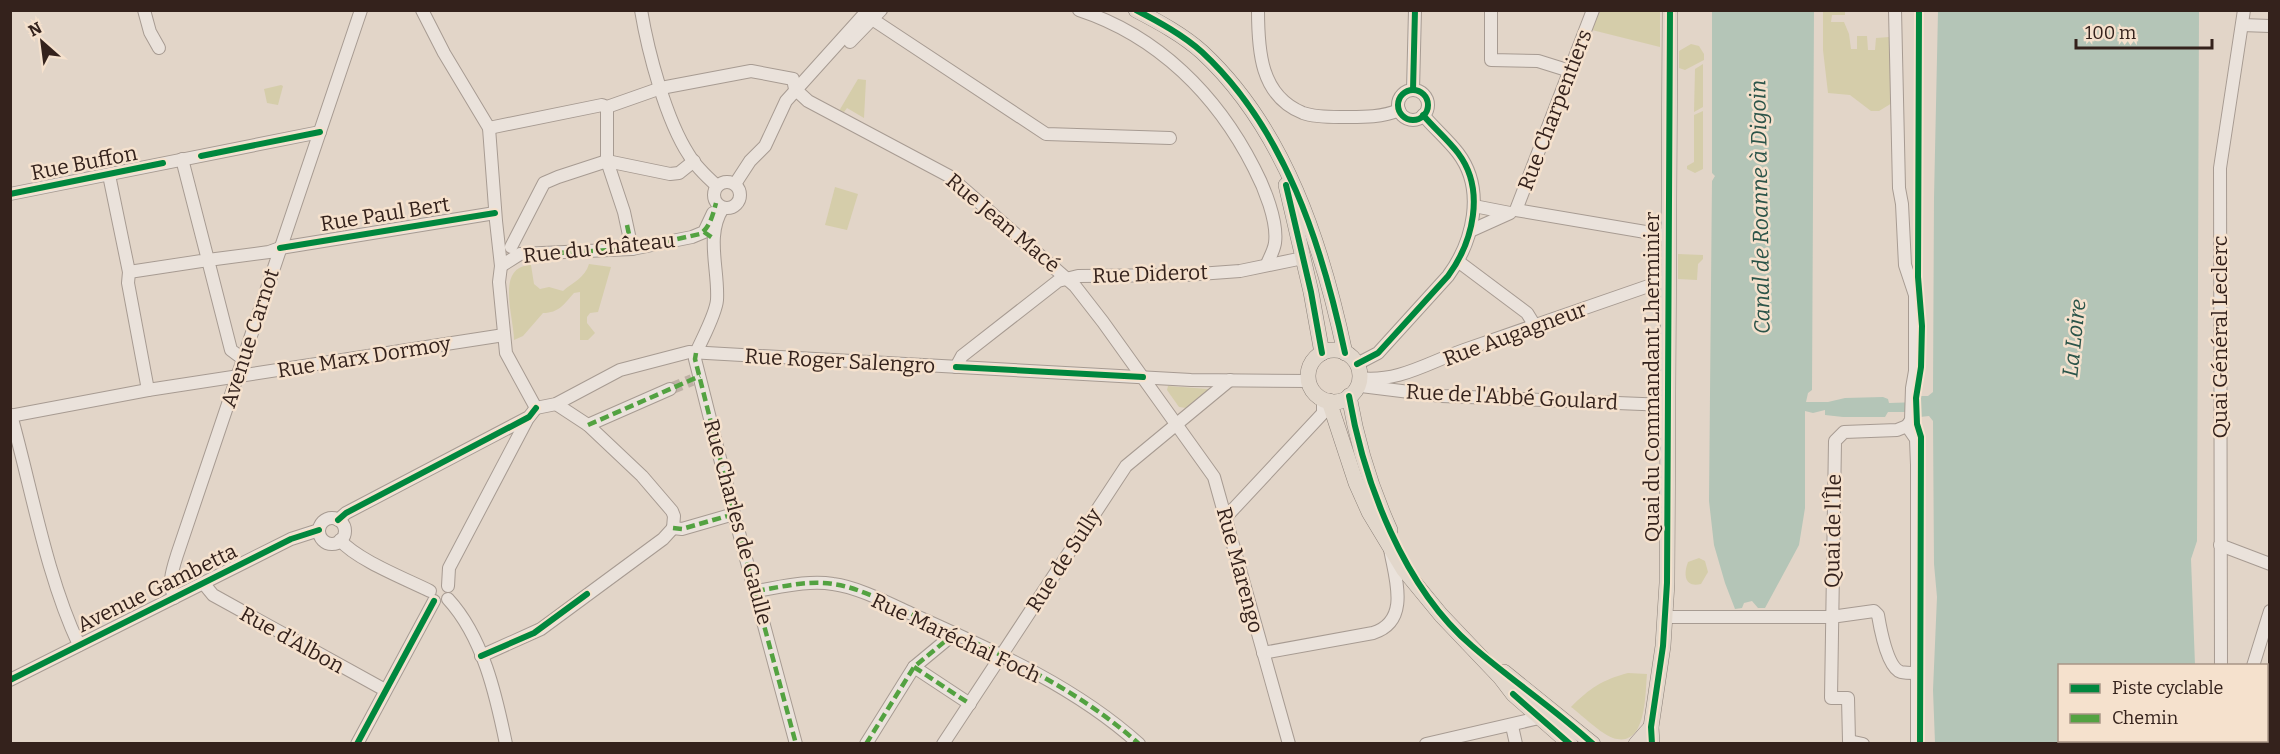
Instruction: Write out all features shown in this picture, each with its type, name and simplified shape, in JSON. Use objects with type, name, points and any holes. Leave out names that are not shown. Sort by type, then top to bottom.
[{"type":"main road","points":[[1136,10],[1191,44],[1215,66],[1260,123],[1280,159],[1309,223],[1335,306],[1345,353],[1356,381],[1355,431],[1383,514],[1404,559],[1441,615]]},
{"type":"main road","name":"Quai du Commandant Lherminier","points":[[1652,744],[1665,617],[1667,567],[1670,10]]},
{"type":"main road","points":[[1280,159],[1322,353]]},
{"type":"main road","points":[[1345,353],[1337,350],[1322,353],[1310,364],[1308,381],[1311,388],[1326,400],[1356,483],[1390,548],[1404,570],[1441,615],[1513,694],[1570,744]]},
{"type":"main road","points":[[1326,400],[1343,400],[1356,381]]},
{"type":"main road","points":[[1471,646],[1589,740],[1603,744]]},
{"type":"main road","name":"Quai du Commandant Lherminier","points":[[1661,655],[1664,674],[1662,744]]},
{"type":"main road","points":[[1636,744],[1652,727]]},
{"type":"street","points":[[144,10],[150,32],[159,48]]},
{"type":"street","name":"Avenue Carnot","points":[[174,598],[170,577],[361,10]]},
{"type":"street","points":[[422,10],[444,53],[489,128],[501,266],[499,282],[507,357],[532,413]]},
{"type":"street","points":[[641,10],[649,51],[678,134],[694,161],[717,186]]},
{"type":"street","points":[[1079,10],[1119,27],[1171,60],[1201,89],[1229,122],[1259,178],[1268,202],[1276,240],[1267,264]]},
{"type":"street","points":[[1413,90],[1416,10]]},
{"type":"street","points":[[1491,10],[1491,60],[1538,61],[1570,71]]},
{"type":"street","name":"Rue Charpentiers","points":[[1513,212],[1593,10]]},
{"type":"street","points":[[1895,10],[1899,188],[1903,212],[1905,265],[1915,295],[1915,371],[1912,414],[1907,426],[1915,437],[1917,465],[1917,744]]},
{"type":"street","name":"Quai Général Leclerc","points":[[2221,664],[2220,168],[2244,10]]},
{"type":"street","points":[[735,184],[750,161],[765,146],[794,84],[845,48],[873,13],[1046,134],[1170,138]]},
{"type":"street","points":[[1258,14],[1259,56],[1263,69],[1268,82],[1291,106],[1304,113],[1333,117],[1368,117],[1390,114],[1399,110]]},
{"type":"street","points":[[2242,25],[2270,26]]},
{"type":"street","points":[[489,128],[602,105],[607,107],[661,88],[751,71],[794,84]]},
{"type":"street","name":"Rue Jean Macé","points":[[794,84],[808,101],[949,176],[1075,286],[1167,408]]},
{"type":"street","points":[[1413,90],[1422,93],[1427,101],[1426,111],[1415,119],[1406,117],[1399,110],[1401,96],[1413,90]]},
{"type":"street","points":[[607,107],[607,161],[632,249]]},
{"type":"street","points":[[1356,381],[1458,262],[1470,231],[1474,206],[1473,184],[1464,162],[1423,115]]},
{"type":"street","name":"Rue Buffon","points":[[10,195],[320,132]]},
{"type":"street","points":[[182,159],[231,350],[243,359]]},
{"type":"street","points":[[497,233],[515,250],[544,183],[558,177],[607,161],[670,174],[679,173],[694,161]]},
{"type":"street","points":[[109,175],[129,272],[128,283],[148,390]]},
{"type":"street","points":[[727,182],[735,184],[739,190],[738,202],[732,207],[720,206],[714,193],[717,186],[727,182]]},
{"type":"street","name":"Rue du Château","points":[[501,266],[515,250],[632,249],[709,235],[711,220],[720,206]]},
{"type":"street","points":[[1474,206],[1669,236]]},
{"type":"street","points":[[1470,231],[1513,212]]},
{"type":"street","name":"Rue Paul Bert","points":[[129,272],[269,252],[280,248],[495,213]]},
{"type":"street","points":[[696,352],[717,302],[709,235]]},
{"type":"street","name":"Rue Diderot","points":[[956,367],[962,356],[1058,281],[1078,276],[1240,271],[1303,258]]},
{"type":"street","points":[[1458,262],[1527,313],[1535,326]]},
{"type":"street","name":"Rue Augagneur","points":[[1356,381],[1405,374],[1452,354],[1660,282],[1669,283]]},
{"type":"street","name":"Rue Marx Dormoy","points":[[11,416],[148,390],[504,335]]},
{"type":"street","name":"Rue Roger Salengro","points":[[532,413],[556,404],[620,370],[696,352],[1143,377],[1308,381]]},
{"type":"street","name":"Rue Charles de Gaulle","points":[[696,352],[696,378],[796,744]]},
{"type":"street","name":"Rue de Sully","points":[[944,744],[1126,466],[1230,380]]},
{"type":"street","name":"Rue de l'Abbé Goulard","points":[[1356,381],[1442,396],[1667,405]]},
{"type":"street","points":[[588,425],[670,389]]},
{"type":"street","points":[[1226,517],[1323,413],[1326,400]]},
{"type":"street","points":[[481,656],[541,628],[663,539],[673,528],[674,516],[669,506],[642,476],[588,425],[556,404]]},
{"type":"street","name":"Rue Marengo","points":[[1167,408],[1214,477],[1289,744]]},
{"type":"street","points":[[339,520],[346,513],[532,413]]},
{"type":"street","points":[[340,540],[346,547],[432,596],[440,603],[448,599],[449,568],[532,413]]},
{"type":"street","points":[[11,416],[55,579],[68,622],[79,645]]},
{"type":"street","name":"Quai de l'Île","points":[[1849,742],[1848,698],[1831,698],[1835,441],[1844,432],[1897,430],[1907,426]]},
{"type":"street","points":[[673,528],[682,529],[734,514]]},
{"type":"street","points":[[328,519],[339,520],[345,530],[340,540],[333,543],[325,541],[319,530],[322,523],[328,519]]},
{"type":"street","name":"Avenue Gambetta","points":[[10,680],[291,539],[319,530]]},
{"type":"street","points":[[2220,545],[2270,564]]},
{"type":"street","points":[[1263,653],[1373,633],[1388,626],[1397,613],[1398,603],[1390,548]]},
{"type":"street","name":"Rue Maréchal Foch","points":[[756,591],[817,582],[835,584],[900,609],[1003,655],[1092,706],[1139,744]]},
{"type":"street","points":[[357,744],[432,596],[433,586],[439,583],[448,586]]},
{"type":"street","name":"Rue d'Albon","points":[[204,584],[213,595],[385,690]]},
{"type":"street","points":[[448,599],[464,621],[481,656],[506,744]]},
{"type":"street","points":[[2254,664],[2270,611]]},
{"type":"street","points":[[1665,617],[1831,616],[1876,613],[1883,642],[1896,669],[1901,672],[1916,673]]},
{"type":"street","points":[[866,744],[914,667],[955,633]]},
{"type":"street","points":[[914,667],[970,704]]},
{"type":"street","points":[[1430,743],[1539,718]]},
{"type":"street","points":[[1512,726],[1516,744]]},
{"type":"street","points":[[1849,742],[1863,744]]},
{"type":"shaded area","points":[[1600,11],[1660,11],[1660,47],[1592,30]]},
{"type":"shaded area","points":[[1823,11],[1845,11],[1845,15],[1832,15],[1831,22],[1844,22],[1849,34],[1851,49],[1857,49],[1857,36],[1867,36],[1868,50],[1875,50],[1876,38],[1889,37],[1892,103],[1879,111],[1871,111],[1850,95],[1828,93],[1823,50]]},
{"type":"shaded area","points":[[1691,44],[1699,46],[1704,54],[1704,60],[1685,70],[1679,68],[1679,51]]},
{"type":"shaded area","points":[[1703,64],[1703,107],[1694,112],[1695,69]]},
{"type":"shaded area","points":[[858,79],[866,80],[864,118],[847,108],[844,112],[839,111]]},
{"type":"shaded area","points":[[283,86],[278,105],[267,103],[264,89]]},
{"type":"shaded area","points":[[1703,111],[1703,169],[1695,173],[1687,169],[1687,166],[1694,162],[1694,115]]},
{"type":"shaded area","points":[[835,187],[858,194],[847,230],[825,225]]},
{"type":"shaded area","points":[[1678,254],[1703,255],[1703,259],[1698,264],[1697,280],[1678,279]]},
{"type":"shaded area","points":[[589,264],[611,267],[598,312],[590,313],[587,317],[587,323],[595,333],[588,340],[580,340],[580,292],[574,293],[557,310],[543,313],[523,336],[514,340],[509,294],[513,274],[520,268],[531,265],[534,284],[540,289],[549,287],[563,291],[582,276]]},
{"type":"shaded area","points":[[1168,386],[1210,390],[1186,408],[1179,407],[1167,390]]},
{"type":"shaded area","points":[[1699,558],[1705,561],[1708,572],[1701,584],[1696,585],[1687,579],[1686,567],[1688,562]]},
{"type":"shaded area","points":[[1628,673],[1647,674],[1642,718],[1632,735],[1624,739],[1613,738],[1597,729],[1571,707],[1597,685]]},
{"type":"water","points":[[1712,11],[1814,11],[1812,390],[1808,393],[1806,402],[1883,397],[1888,399],[1889,403],[1920,402],[1920,396],[1928,396],[1933,392],[1938,11],[2199,11],[2197,541],[2191,559],[2195,664],[2058,664],[2058,742],[2201,743],[1935,743],[1933,690],[1937,597],[1934,564],[1933,421],[1929,416],[1920,417],[1919,412],[1888,412],[1885,417],[1843,417],[1825,415],[1825,410],[1813,413],[1805,411],[1805,508],[1799,545],[1765,608],[1758,608],[1752,601],[1744,603],[1742,608],[1735,609],[1714,545],[1709,501],[1712,181],[1715,176],[1712,173]]},
{"type":"tunnel","points":[[670,389],[692,380]]},
{"type":"marked path","points":[[557,253],[632,249],[700,234],[709,224],[716,203]]},
{"type":"marked path","points":[[627,225],[632,249]]},
{"type":"marked path","points":[[704,232],[714,239]]},
{"type":"marked path","points":[[696,353],[695,359],[734,514],[796,744]]},
{"type":"marked path","points":[[588,425],[700,376]]},
{"type":"marked path","points":[[673,528],[682,529],[734,514]]},
{"type":"marked path","points":[[756,591],[794,584],[824,583],[863,592],[1032,671],[1088,704],[1139,744]]},
{"type":"marked path","points":[[866,744],[914,667],[955,633]]},
{"type":"marked path","points":[[914,667],[970,704]]},
{"type":"cycle path","points":[[1136,10],[1179,34],[1202,52],[1231,83],[1256,116],[1278,153],[1312,231],[1325,271],[1345,353]]},
{"type":"cycle path","points":[[1413,90],[1415,10]]},
{"type":"cycle path","points":[[1652,744],[1651,727],[1663,646],[1667,583],[1670,10]]},
{"type":"cycle path","points":[[1919,10],[1918,277],[1922,326],[1921,367],[1916,398],[1917,424],[1921,437],[1920,744]]},
{"type":"cycle path","points":[[1413,90],[1423,95],[1428,105],[1423,115],[1413,120],[1403,115],[1398,105],[1403,95],[1413,90]]},
{"type":"cycle path","points":[[1357,364],[1378,353],[1448,276],[1470,232],[1474,199],[1467,168],[1454,148],[1423,115]]},
{"type":"cycle path","points":[[201,156],[320,132]]},
{"type":"cycle path","points":[[10,194],[163,163]]},
{"type":"cycle path","points":[[1286,185],[1311,292],[1322,353]]},
{"type":"cycle path","points":[[280,248],[495,213]]},
{"type":"cycle path","points":[[956,367],[1143,377]]},
{"type":"cycle path","points":[[1349,396],[1365,464],[1377,498],[1407,564],[1426,595],[1472,646],[1593,744]]},
{"type":"cycle path","points":[[338,520],[346,513],[529,417],[536,408]]},
{"type":"cycle path","points":[[10,680],[291,539],[319,530]]},
{"type":"cycle path","points":[[481,656],[534,633],[587,594]]},
{"type":"cycle path","points":[[357,744],[434,601]]},
{"type":"cycle path","points":[[1513,694],[1570,744]]},
{"type":"water label","name":"Canal de Roanne à Digoin","points":[[1760,207]]},
{"type":"water label","name":"La Loire","points":[[2074,338]]}]
